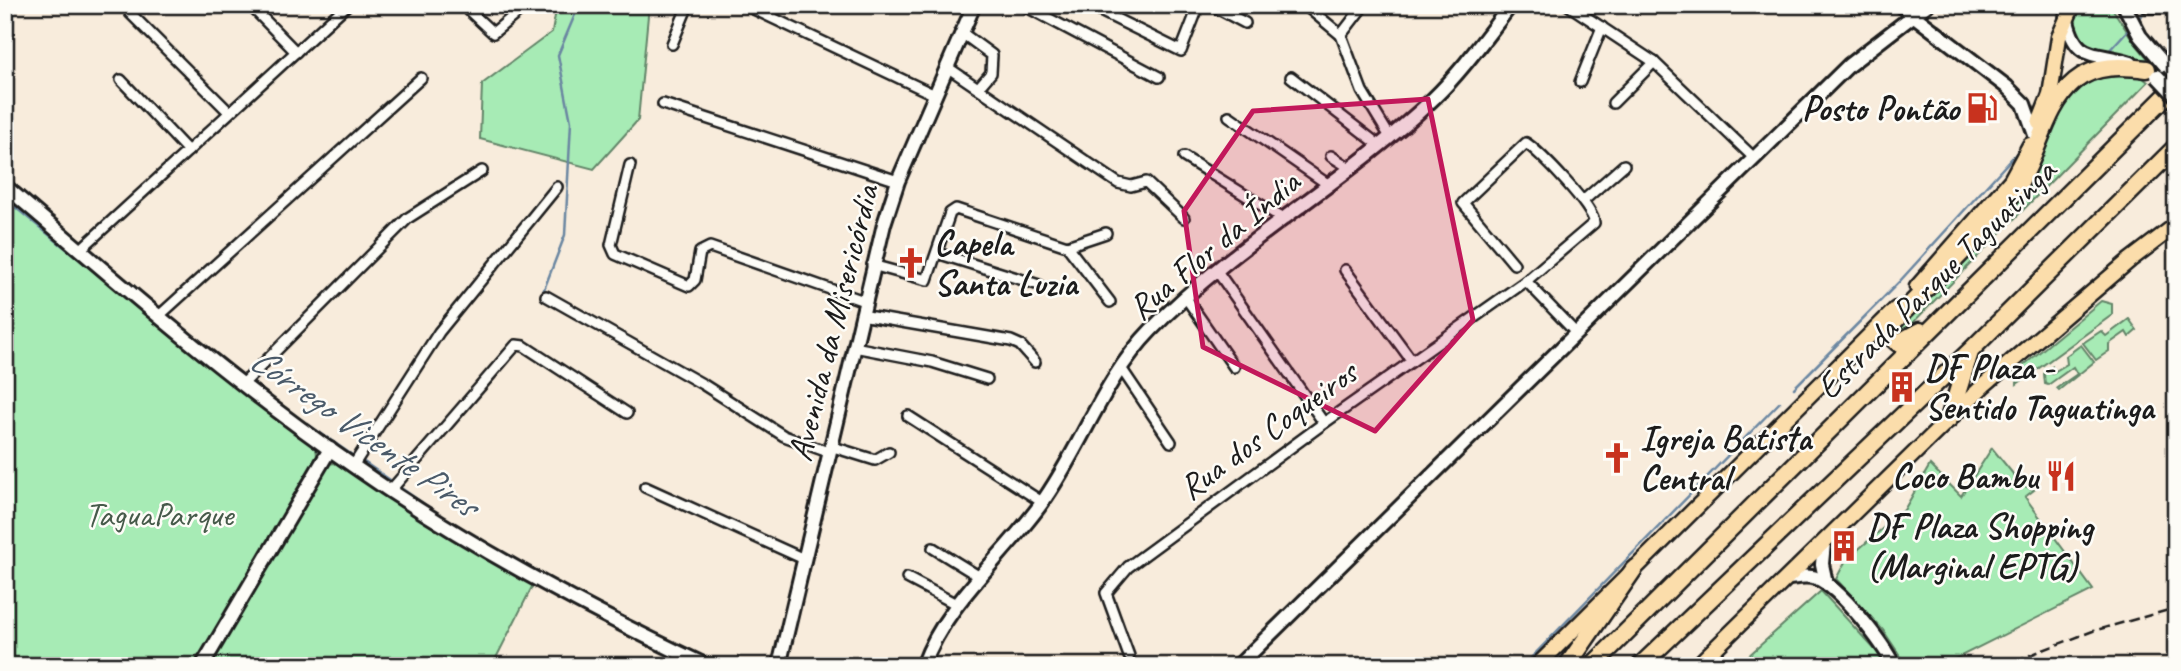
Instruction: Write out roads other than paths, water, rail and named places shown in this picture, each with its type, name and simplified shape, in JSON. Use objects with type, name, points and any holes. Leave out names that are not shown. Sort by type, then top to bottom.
[{"type":"highway","points":[[1950,309],[1904,342],[1893,342],[1888,334],[1889,327],[1960,256],[2017,187],[2053,111],[2075,81],[2105,68],[2156,71]]},
{"type":"highway","name":"Estrada Parque Taguatinga","points":[[1592,666],[2176,86]]},
{"type":"highway","name":"Estrada Parque Taguatinga","points":[[1640,666],[1970,350],[2176,147]]},
{"type":"highway","points":[[1949,419],[1970,350]]},
{"type":"highway","points":[[1567,666],[1634,569]]},
{"type":"main road","points":[[1537,666],[1951,251],[2011,180],[2035,135],[2045,108],[2068,8]]},
{"type":"main road","points":[[1697,666],[2010,362],[2176,225]]},
{"type":"main road","points":[[2160,237],[2176,231]]},
{"type":"street","points":[[250,5],[296,52]]},
{"type":"street","points":[[80,250],[347,5]]},
{"type":"street","points":[[463,5],[493,33],[527,5]]},
{"type":"street","points":[[672,44],[688,5]]},
{"type":"street","points":[[745,5],[935,95]]},
{"type":"street","name":"Avenida da Misericórdia","points":[[779,666],[872,265],[898,181],[974,5]]},
{"type":"street","points":[[1023,5],[1159,78]]},
{"type":"street","points":[[1088,5],[1099,8],[1181,51],[1199,5]]},
{"type":"street","points":[[1211,5],[1245,23]]},
{"type":"street","points":[[1305,5],[1342,34],[1362,91],[1385,141]]},
{"type":"street","points":[[1342,34],[1364,5]]},
{"type":"street","name":"Rua Flor da Índia","points":[[923,666],[956,604],[1042,502],[1121,368],[1148,332],[1282,218],[1329,185],[1435,98],[1511,5]]},
{"type":"street","points":[[1568,5],[1654,62],[1753,158]]},
{"type":"street","points":[[1900,5],[2007,87],[2024,104],[2035,135]]},
{"type":"street","points":[[1238,666],[1849,65],[1878,39],[1915,17],[1927,5]]},
{"type":"street","points":[[2124,5],[2156,71],[2176,96]]},
{"type":"street","points":[[2068,8],[2072,39],[2081,50],[2176,78]]},
{"type":"street","points":[[130,13],[229,113]]},
{"type":"street","points":[[1580,82],[1602,27]]},
{"type":"street","points":[[962,33],[992,55],[991,73],[979,87]]},
{"type":"street","points":[[1613,103],[1654,62]]},
{"type":"street","points":[[947,67],[1118,183],[1131,186],[1146,182],[1153,186],[1184,218]]},
{"type":"street","points":[[1291,77],[1385,141]]},
{"type":"street","points":[[160,315],[421,78]]},
{"type":"street","points":[[121,80],[188,150]]},
{"type":"street","points":[[663,104],[898,181]]},
{"type":"street","points":[[2024,104],[2045,108]]},
{"type":"street","points":[[1229,116],[1329,185]]},
{"type":"street","points":[[1514,264],[1462,202],[1520,146],[1530,145],[1583,201],[1624,165]]},
{"type":"street","points":[[1331,156],[1350,168]]},
{"type":"street","points":[[1184,157],[1282,218]]},
{"type":"street","points":[[630,165],[612,240],[611,249],[615,254],[689,286],[695,279],[700,253],[710,247],[864,300]]},
{"type":"street","points":[[243,384],[408,218],[482,171]]},
{"type":"street","points":[[5,186],[243,384],[353,466],[490,553],[706,666]]},
{"type":"street","points":[[353,466],[433,339],[557,187]]},
{"type":"street","name":"Rua dos Coqueiros","points":[[1129,656],[1106,593],[1128,567],[1324,423],[1526,281],[1594,223],[1594,215],[1583,201]]},
{"type":"street","points":[[872,265],[925,281],[929,278],[950,213],[956,209],[1067,246],[1110,302]]},
{"type":"street","points":[[1067,246],[1106,233]]},
{"type":"street","points":[[937,253],[1039,285]]},
{"type":"street","points":[[1345,270],[1412,361]]},
{"type":"street","points":[[1217,271],[1324,423]]},
{"type":"street","points":[[1526,281],[1576,333]]},
{"type":"street","points":[[546,296],[704,385],[784,436],[875,460],[889,452]]},
{"type":"street","points":[[1186,298],[1234,367]]},
{"type":"street","points":[[861,315],[1011,341],[1026,350],[1035,362]]},
{"type":"street","points":[[390,491],[516,345],[524,346],[627,413]]},
{"type":"street","points":[[853,347],[933,362],[987,379]]},
{"type":"street","points":[[1121,368],[1171,442]]},
{"type":"street","points":[[908,416],[1042,502]]},
{"type":"street","points":[[202,666],[330,449]]},
{"type":"street","points":[[645,487],[804,559]]},
{"type":"street","points":[[1824,543],[1822,564],[1826,583]]},
{"type":"street","points":[[933,548],[980,577]]},
{"type":"street","points":[[908,578],[956,604]]},
{"type":"street","points":[[1788,578],[1814,578],[1826,583],[1870,629],[1894,666]]},
{"type":"waterway","points":[[543,292],[565,235],[571,122],[558,55],[579,5]]},
{"type":"waterway","name":"Córrego Vicente Pires","points":[[2138,19],[2144,12]]},
{"type":"waterway","name":"Córrego Vicente Pires","points":[[2107,53],[2127,31]]},
{"type":"waterway","name":"Córrego Vicente Pires","points":[[1794,388],[1899,282],[2022,147]]},
{"type":"waterway","name":"Córrego Vicente Pires","points":[[5,199],[128,299]]},
{"type":"waterway","name":"Córrego Vicente Pires","points":[[1523,666],[1780,402]]},
{"type":"waterway","name":"Córrego Vicente Pires","points":[[277,403],[355,457]]},
{"type":"waterway","name":"Córrego Vicente Pires","points":[[361,460],[393,482]]},
{"type":"waterway","name":"Córrego Vicente Pires","points":[[398,486],[459,528]]},
{"type":"waterway","name":"Córrego Vicente Pires","points":[[522,565],[694,653]]},
{"type":"waterway","name":"Córrego Vicente Pires","points":[[709,661],[719,666]]},
{"type":"railway","points":[[2001,666],[2093,631],[2176,608]]},
{"type":"place","name":"Posto Pontão","points":[[1982,108]]},
{"type":"place","name":"Capela Santa Luzia","points":[[911,263]]},
{"type":"place","name":"DF Plaza - Sentido Taguatinga","points":[[1902,387]]},
{"type":"place","name":"Igreja Batista Central","points":[[1617,458]]},
{"type":"place","name":"Coco Bambu","points":[[2061,476]]},
{"type":"place","name":"DF Plaza Shopping (Marginal EPTG)","points":[[1844,546]]},
{"type":"park label","name":"TaguaParque","points":[[159,514]]}]
